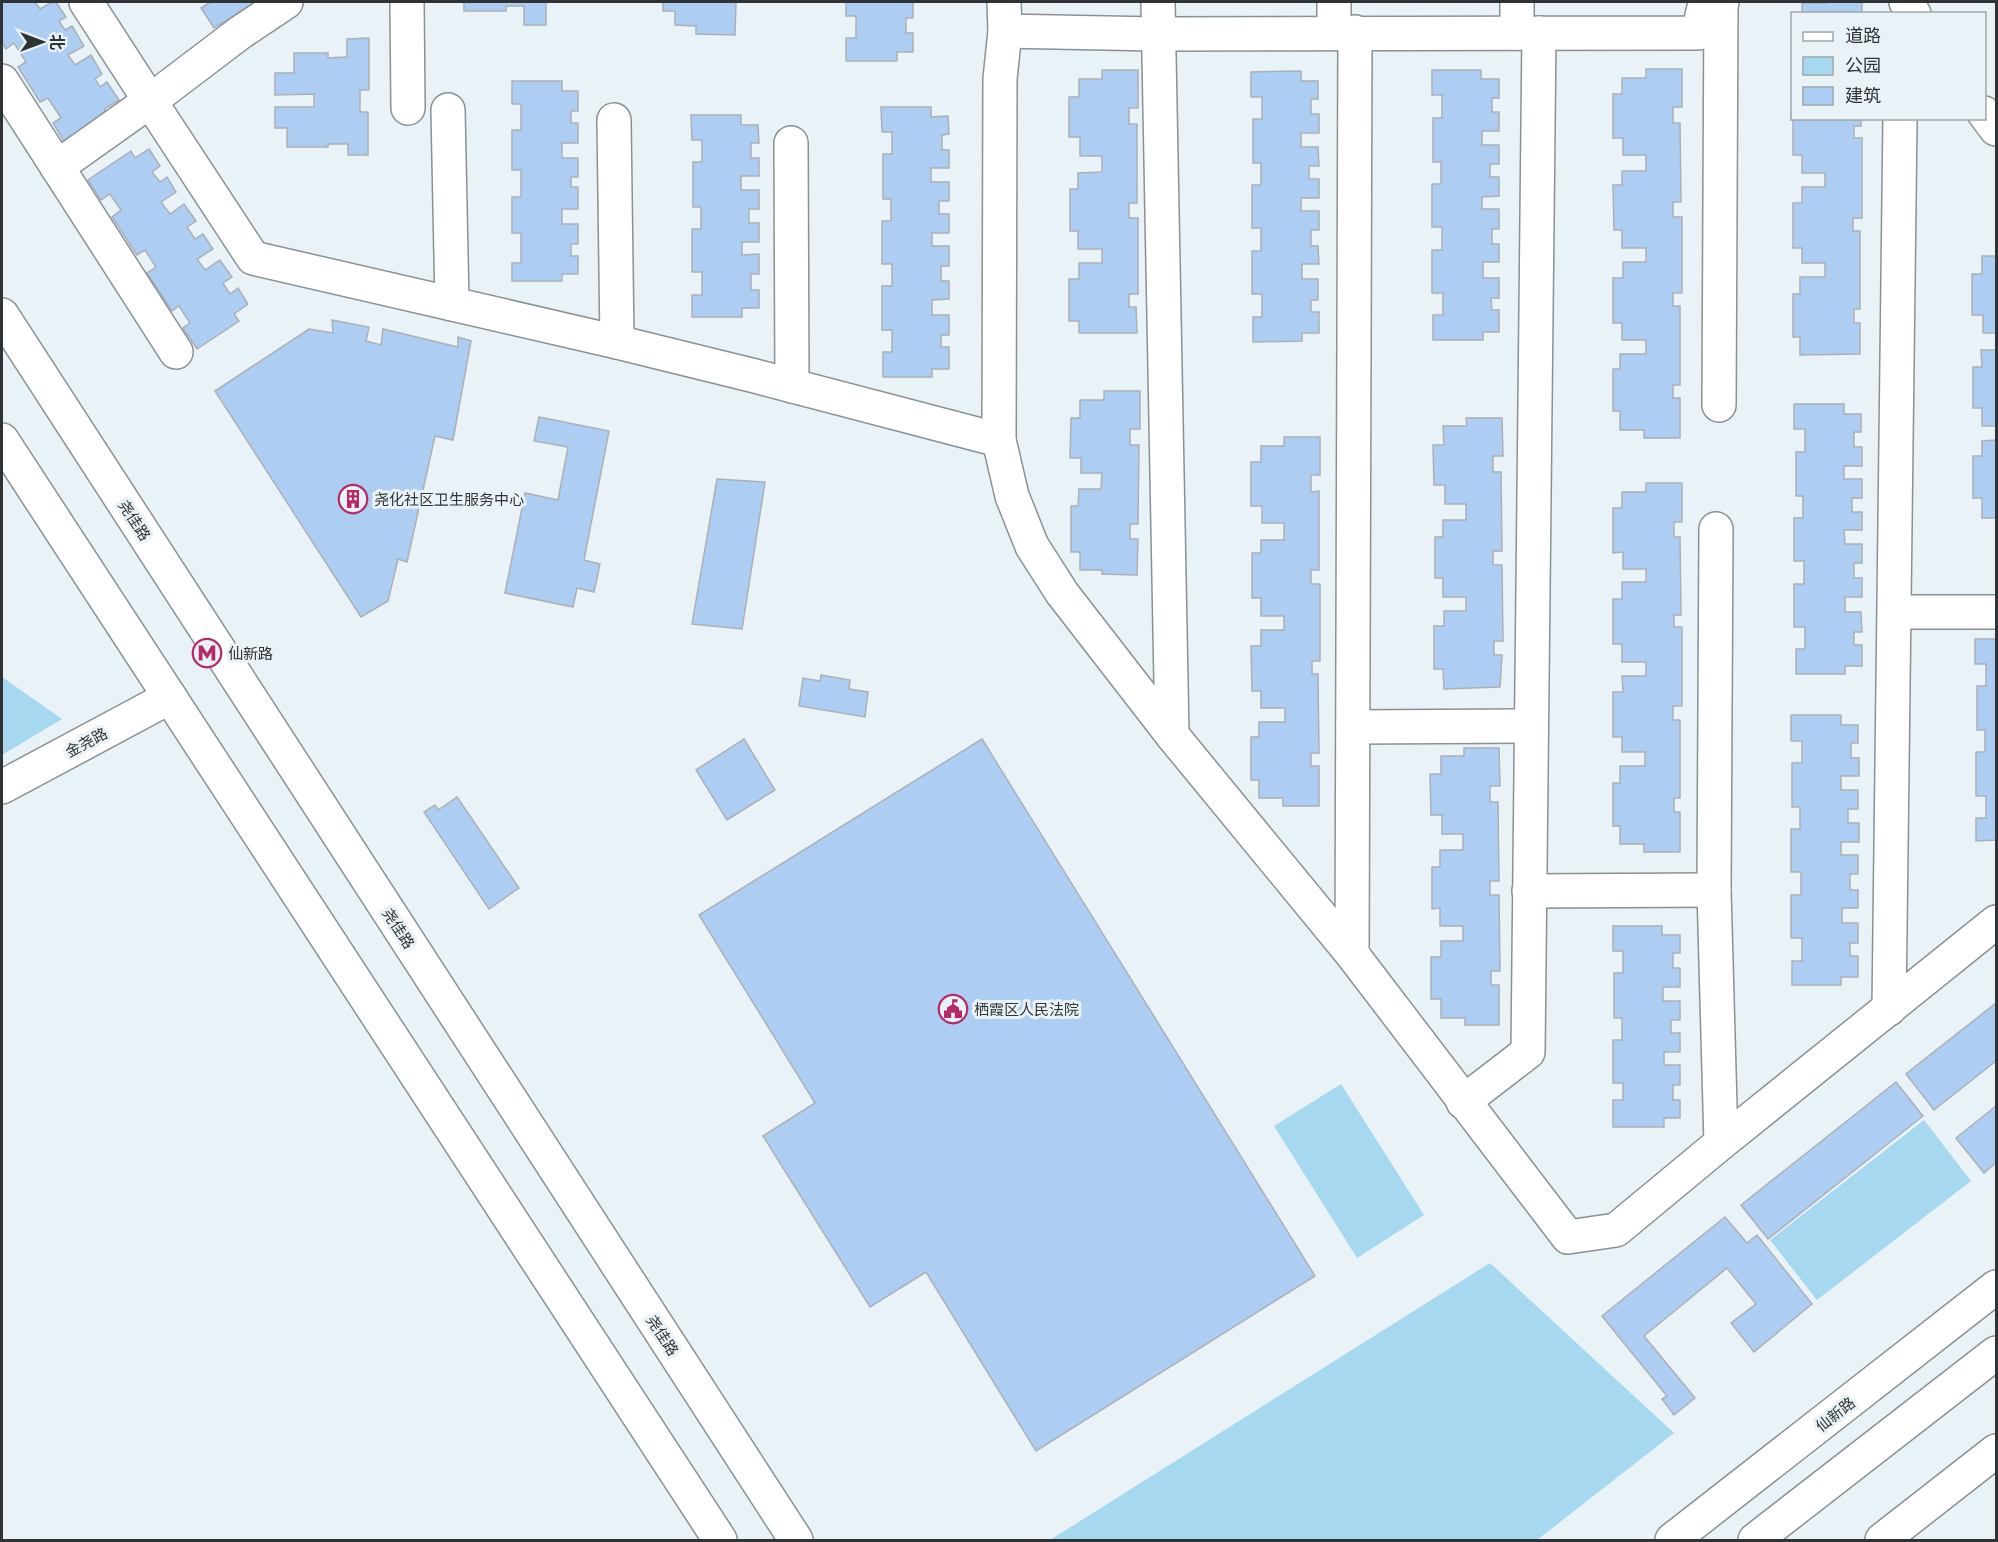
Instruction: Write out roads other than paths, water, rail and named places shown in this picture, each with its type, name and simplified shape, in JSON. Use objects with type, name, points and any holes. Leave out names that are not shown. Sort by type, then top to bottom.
[{"type":"main road","points":[[86,2],[252,258],[616,342],[999,440]]},
{"type":"main road","points":[[57,167],[150,101],[241,32],[286,2]]},
{"type":"main road","points":[[407,2],[408,108]]},
{"type":"main road","points":[[1158,2],[1172,735]]},
{"type":"main road","points":[[1713,2],[1698,33],[1524,22],[1341,22],[1158,34],[1004,16],[1000,79],[999,440],[1012,496],[1032,546],[1062,593],[1172,735],[1352,954],[1568,1237],[1616,1230],[1996,922]]},
{"type":"main road","points":[[1713,2],[1719,405]]},
{"type":"main road","points":[[1341,22],[1353,727],[1352,954]]},
{"type":"main road","points":[[1463,1102],[1528,1052],[1531,726],[1524,22]]},
{"type":"main road","points":[[2,81],[176,352]]},
{"type":"main road","points":[[448,110],[452,304]]},
{"type":"main road","points":[[1986,116],[1996,129]]},
{"type":"main road","points":[[614,120],[616,342]]},
{"type":"main road","points":[[1888,1009],[1900,120]]},
{"type":"main road","points":[[791,142],[792,386]]},
{"type":"main road","name":"尧佳路","points":[[2,315],[796,1540]]},
{"type":"main road","points":[[2,440],[720,1540]]},
{"type":"main road","points":[[1716,529],[1714,890],[1721,1143]]},
{"type":"main road","points":[[1894,612],[1996,612]]},
{"type":"main road","name":"金尧路","points":[[2,787],[170,697]]},
{"type":"main road","points":[[1353,727],[1531,726]]},
{"type":"main road","points":[[1529,891],[1714,890]]},
{"type":"main road","name":"仙新路","points":[[1672,1540],[1996,1287]]},
{"type":"main road","points":[[1755,1540],[1996,1353]]},
{"type":"main road","points":[[1882,1540],[1996,1451]]},
{"type":"place","name":"尧化社区卫生服务中心","points":[[353,499]]},
{"type":"place","name":"仙新路","points":[[207,653]]},
{"type":"place","name":"栖霞区人民法院","points":[[953,1009]]}]
